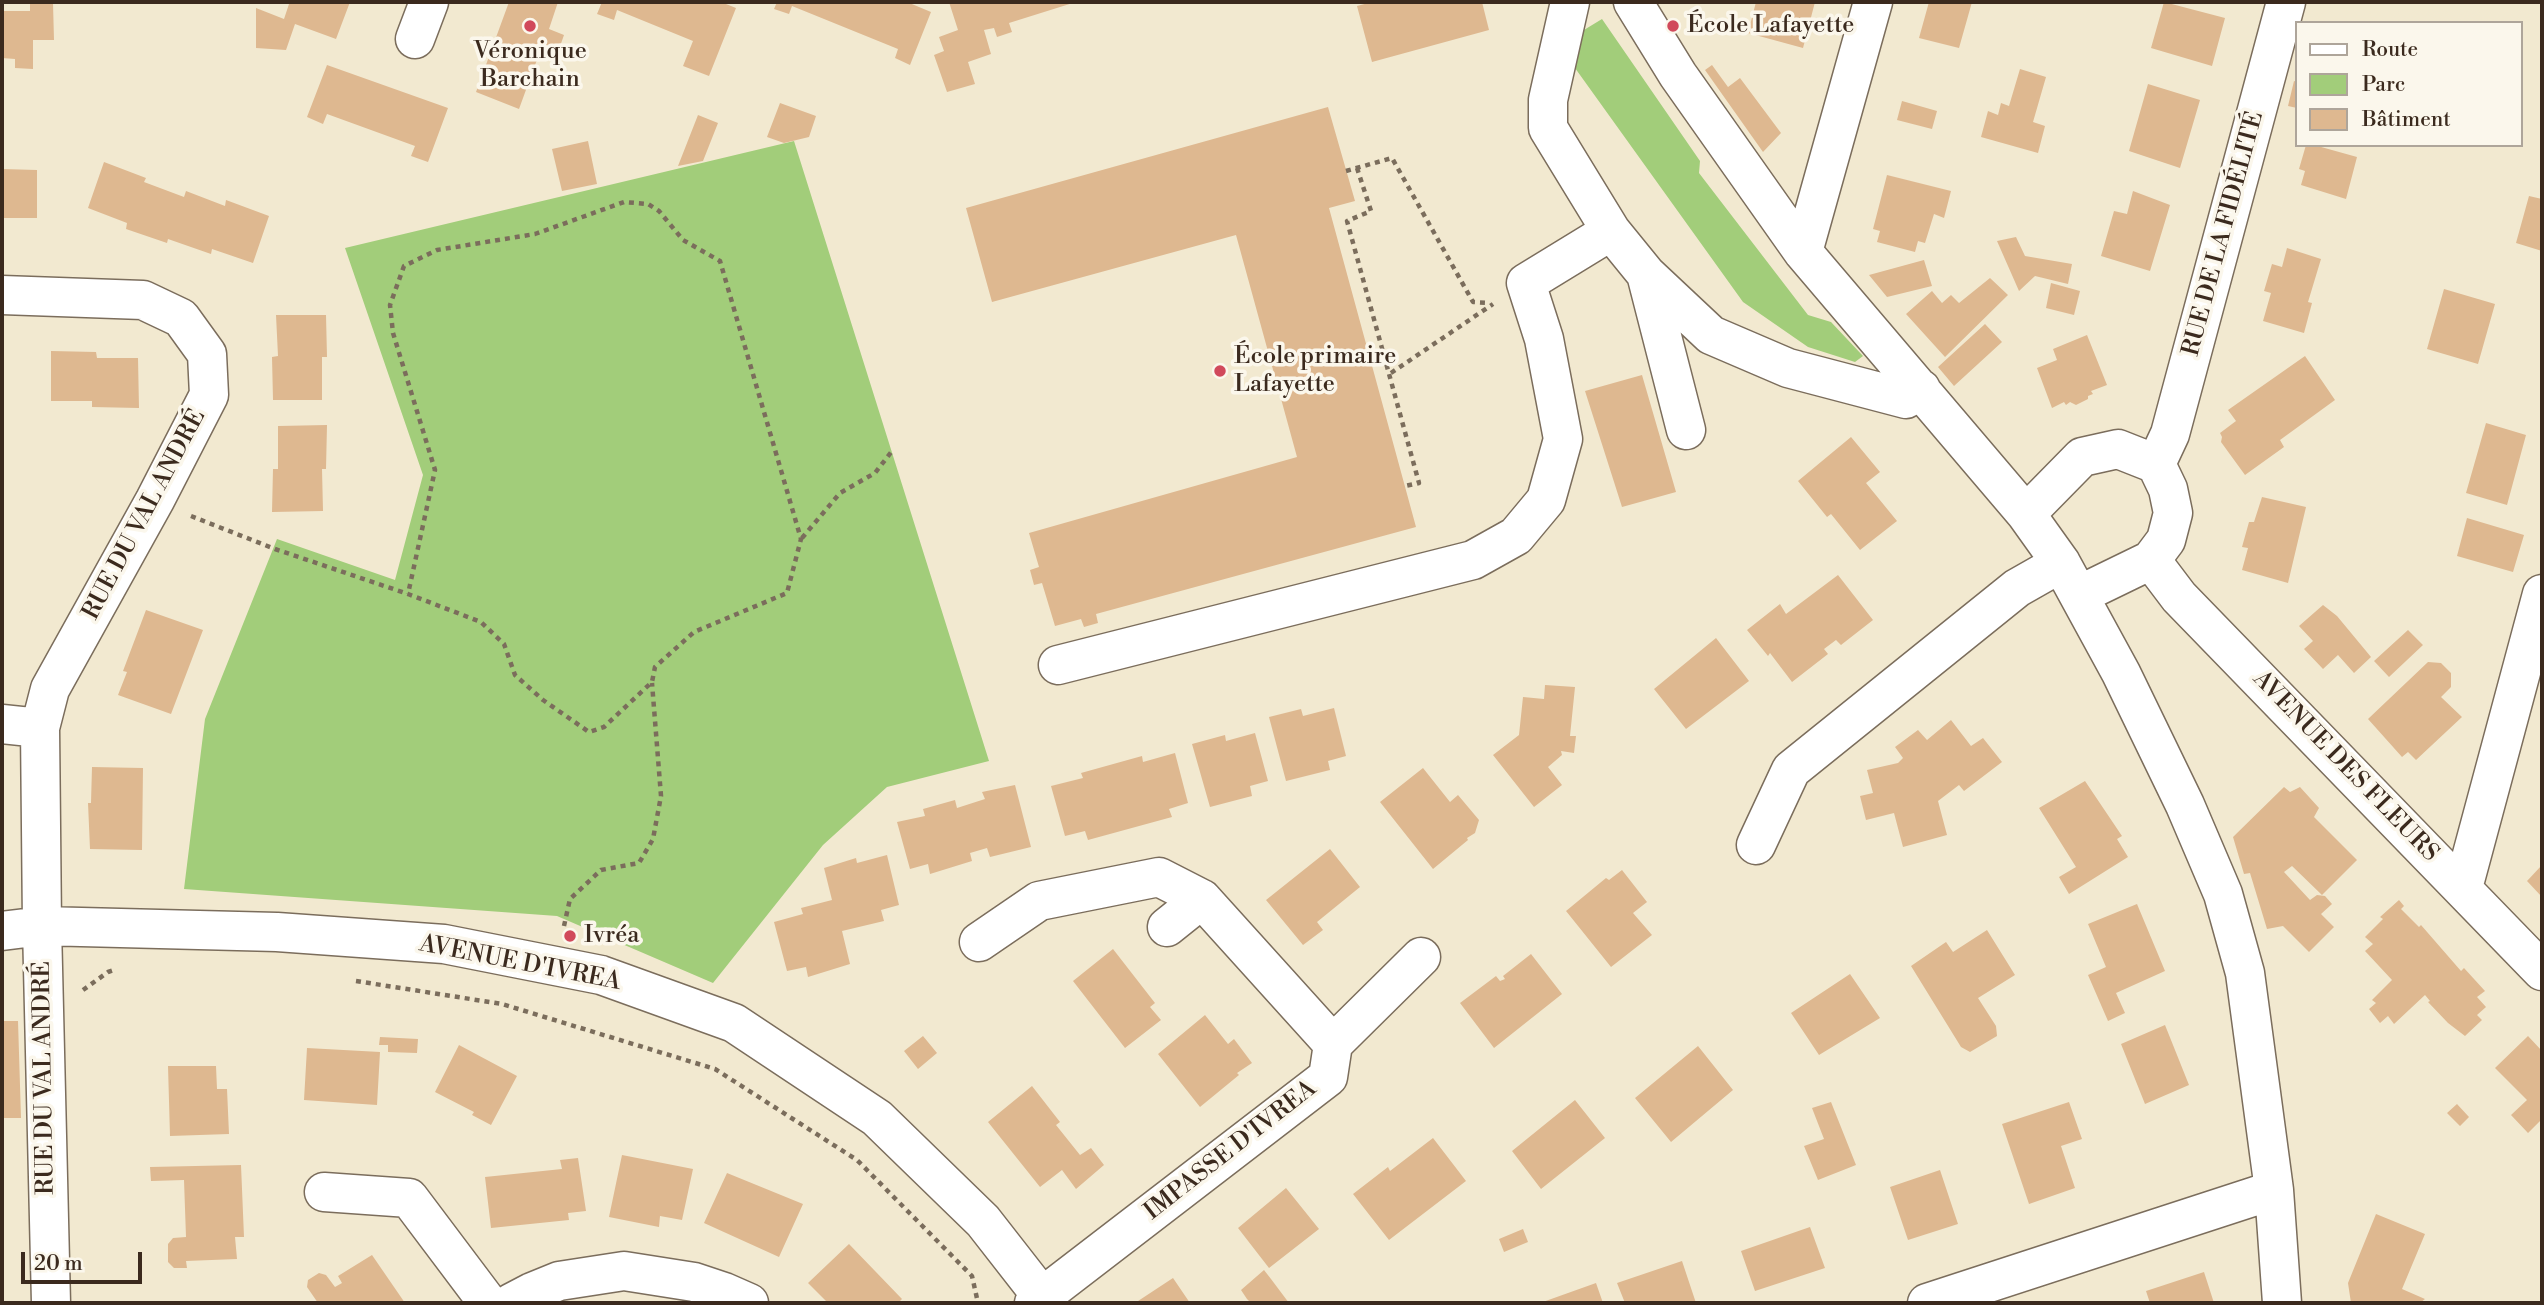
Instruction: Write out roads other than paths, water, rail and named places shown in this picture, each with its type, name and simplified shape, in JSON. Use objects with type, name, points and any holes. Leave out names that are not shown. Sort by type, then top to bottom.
[{"type":"street","points":[[415,39],[429,2]]},
{"type":"street","points":[[1570,2],[1548,100],[1548,128],[1611,231],[1646,274],[1711,335],[1788,368],[1906,399],[1921,388]]},
{"type":"street","points":[[1633,2],[1678,75],[1803,252],[2026,514],[2061,563],[2139,709],[2185,805],[2223,894],[2245,974],[2274,1190],[2282,1303]]},
{"type":"street","points":[[1803,252],[1873,2]]},
{"type":"street","name":"RUE DE LA FIDÉLITÉ","points":[[2156,464],[2170,434],[2286,2]]},
{"type":"street","points":[[1058,665],[1473,560],[1517,536],[1546,500],[1563,439],[1544,339],[1526,283],[1611,231]]},
{"type":"street","points":[[1646,274],[1686,430]]},
{"type":"street","name":"RUE DU VAL ANDRÉ","points":[[2,295],[143,300],[181,318],[207,355],[209,395],[155,500],[50,689],[40,728],[43,1004],[51,1303]]},
{"type":"street","points":[[2026,514],[2082,457],[2118,449],[2156,464],[2168,489],[2173,513],[2166,540],[2151,560],[2079,596]]},
{"type":"street","name":"AVENUE DES FLEURS","points":[[2151,560],[2179,597],[2542,971]]},
{"type":"street","points":[[1756,845],[1791,770],[2017,588],[2061,563]]},
{"type":"street","points":[[2463,888],[2542,594]]},
{"type":"street","points":[[2,724],[40,728]]},
{"type":"street","points":[[979,942],[1039,901],[1159,877],[1202,899],[1333,1044],[1421,957]]},
{"type":"street","points":[[1167,927],[1202,899]]},
{"type":"street","name":"AVENUE D'IVREA","points":[[2,931],[42,926],[277,932],[444,944],[601,975],[734,1023],[877,1118],[983,1221],[1041,1301]]},
{"type":"street","name":"IMPASSE D'IVREA","points":[[1041,1301],[1328,1077],[1333,1044]]},
{"type":"street","points":[[1927,1303],[2274,1190]]},
{"type":"street","points":[[324,1192],[409,1198],[488,1303]]},
{"type":"street","points":[[511,1303],[559,1281],[624,1271],[694,1282],[749,1303]]},
{"type":"place","name":"Véronique Barchain","points":[[530,26]]},
{"type":"place","name":"École Lafayette","points":[[1673,26]]},
{"type":"place","name":"École primaire Lafayette","points":[[1220,371]]},
{"type":"place","name":"Ivréa","points":[[570,936]]}]
